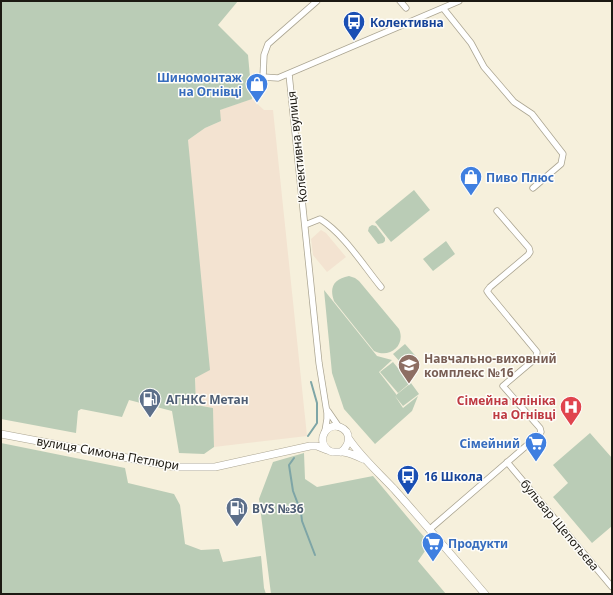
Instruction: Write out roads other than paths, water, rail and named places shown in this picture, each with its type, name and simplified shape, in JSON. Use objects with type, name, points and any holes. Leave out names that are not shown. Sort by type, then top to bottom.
[{"type":"street","points":[[289,74],[278,78],[263,77],[265,48],[317,1]]},
{"type":"street","points":[[400,1],[406,8]]},
{"type":"street","name":"Колективна вулиця","points":[[324,434],[327,419],[319,363],[289,74],[459,1]]},
{"type":"street","points":[[443,8],[471,43],[484,67],[514,102],[532,114],[563,154],[560,164],[533,188]]},
{"type":"street","points":[[430,529],[541,432],[540,428],[503,386],[538,355],[488,291],[490,287],[528,256],[530,252],[529,248],[497,211]]},
{"type":"street","points":[[305,225],[320,219],[328,224],[381,287]]},
{"type":"street","name":"Колективна вулиця","points":[[325,405],[330,416],[339,427]]},
{"type":"street","points":[[380,473],[356,455],[341,452],[336,453],[327,450],[323,443],[324,434],[329,428],[339,427],[346,432],[357,450],[380,473],[430,529],[485,594]]},
{"type":"street","name":"вулиця Симона Петлюри","points":[[1,434],[174,467],[215,467],[310,446],[317,446],[327,450]]},
{"type":"street","name":"вулиця Симона Петлюри","points":[[310,446],[324,434]]},
{"type":"street","points":[[341,452],[347,445],[349,439]]},
{"type":"street","name":"бульвар Щепотьєва","points":[[507,462],[612,587]]},
{"type":"waterway","points":[[308,436],[317,423],[317,403],[311,382]]},
{"type":"waterway","points":[[294,458],[289,465],[293,491],[301,512],[302,521],[315,555]]},
{"type":"place","name":"Колективна","points":[[354,42]]},
{"type":"place","name":"Шиномонтаж на Огнівці","points":[[257,104]]},
{"type":"place","name":"Пиво Плюс","points":[[471,196]]},
{"type":"place","name":"Навчально-виховний комплекс №16","points":[[409,384]]},
{"type":"place","name":"АГНКС Метан","points":[[150,418]]},
{"type":"place","name":"Сімейна клініка на Огнівці","points":[[571,426]]},
{"type":"place","name":"Сімейний","points":[[536,462]]},
{"type":"place","name":"16 Школа","points":[[408,496]]},
{"type":"place","name":"BVS №36","points":[[237,528]]},
{"type":"place","name":"Продукти","points":[[433,562]]}]
